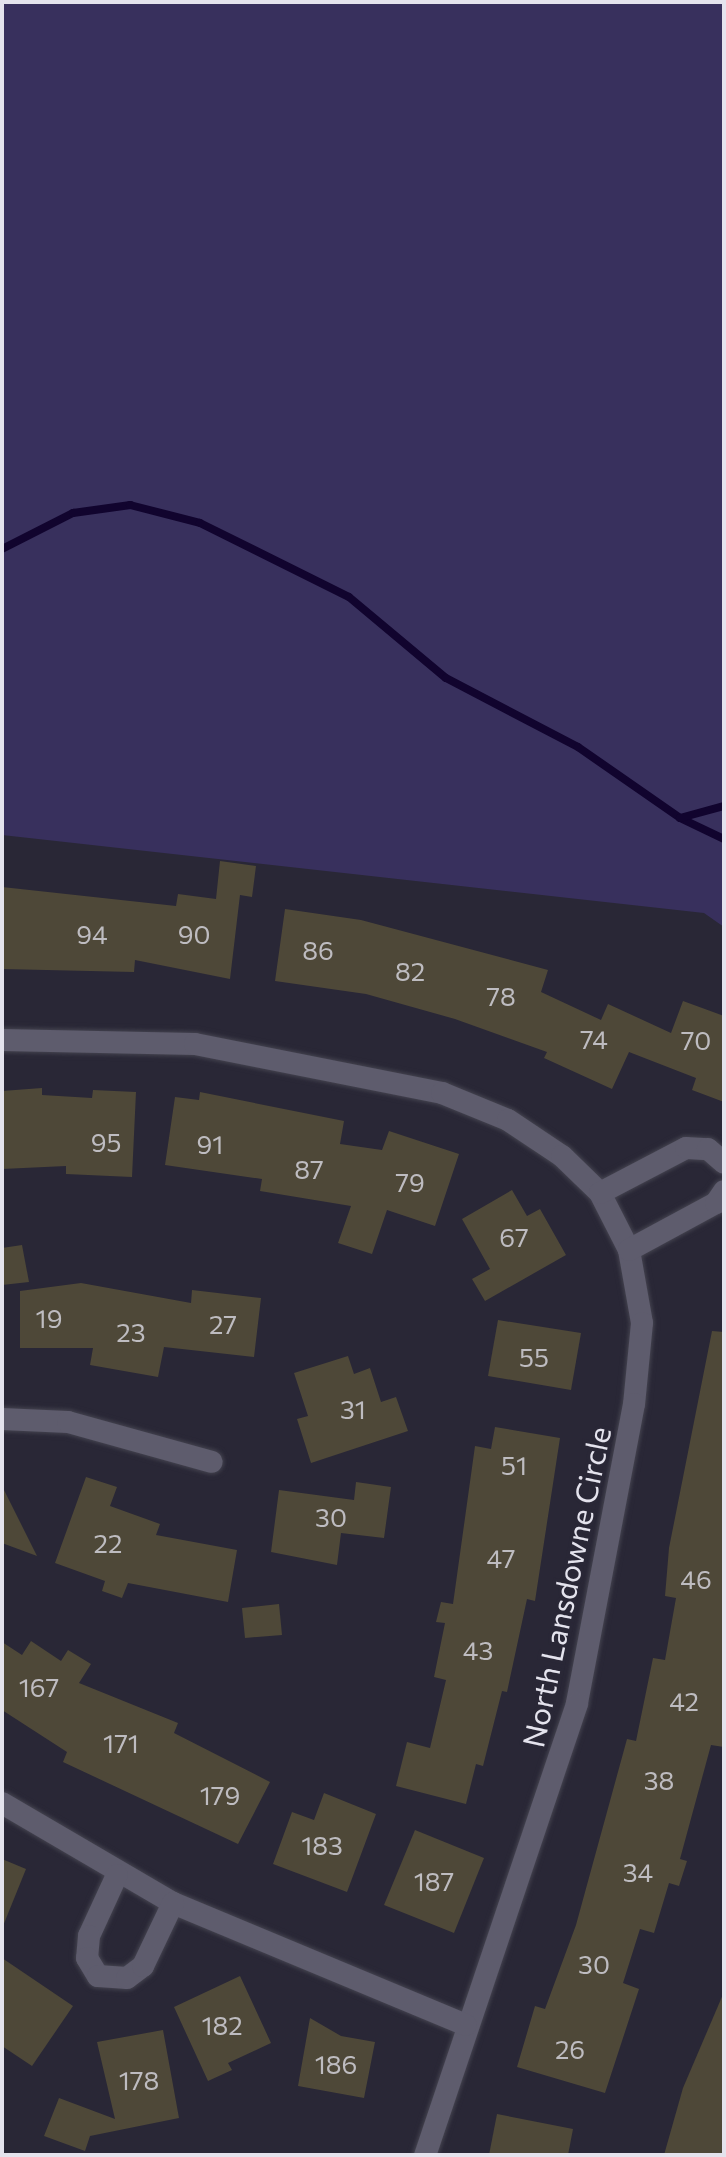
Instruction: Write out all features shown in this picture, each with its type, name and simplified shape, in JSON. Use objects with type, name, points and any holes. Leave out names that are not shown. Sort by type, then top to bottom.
[{"type":"street","name":"North Lansdowne Circle","points":[[2,1040],[195,1044],[442,1093],[535,1136],[600,1193],[618,1221],[638,1288],[640,1357],[609,1563],[561,1764],[466,2025],[425,2155]]},
{"type":"street","points":[[600,1193],[686,1148],[708,1149],[724,1163]]},
{"type":"street","points":[[629,1250],[716,1203],[724,1191]]},
{"type":"street","points":[[2,1419],[68,1422],[212,1462]]},
{"type":"street","points":[[2,1803],[117,1875],[173,1903],[466,2025]]},
{"type":"street","points":[[117,1875],[89,1936],[87,1958],[98,1976],[127,1978],[143,1966],[173,1903]]},
{"type":"shaded area","points":[[2,2],[724,2],[724,927],[704,913],[2,835]]},
{"type":"building","points":[[220,861],[256,866],[252,897],[240,895],[230,979],[135,960],[134,972],[2,969],[2,887],[176,906],[178,894],[216,899]]},
{"type":"building","points":[[285,909],[361,920],[548,970],[541,992],[601,1020],[608,1004],[671,1033],[683,1001],[724,1016],[724,1102],[692,1090],[696,1078],[629,1052],[612,1089],[544,1058],[547,1052],[455,1019],[366,994],[275,981]]},
{"type":"building","points":[[42,1088],[42,1095],[92,1098],[93,1090],[136,1092],[132,1177],[66,1174],[66,1166],[2,1169],[2,1091]]},
{"type":"building","points":[[200,1092],[344,1121],[340,1144],[382,1150],[389,1131],[459,1154],[435,1226],[387,1210],[372,1254],[338,1243],[351,1206],[260,1191],[262,1179],[165,1165],[175,1097],[199,1100]]},
{"type":"building","points":[[512,1190],[527,1216],[540,1209],[566,1255],[485,1301],[472,1279],[490,1269],[462,1219]]},
{"type":"building","points":[[22,1245],[29,1282],[2,1285],[2,1248]]},
{"type":"building","points":[[81,1283],[191,1303],[192,1290],[261,1298],[254,1357],[164,1347],[158,1377],[90,1365],[93,1348],[20,1348],[20,1291]]},
{"type":"building","points":[[498,1320],[581,1333],[571,1390],[488,1376]]},
{"type":"building","points":[[712,1331],[724,1332],[724,1747],[711,1745],[680,1859],[687,1861],[679,1886],[669,1883],[654,1933],[640,1929],[623,1983],[639,1989],[605,2093],[517,2067],[535,2006],[545,2009],[576,1925],[627,1739],[636,1741],[653,1658],[665,1660],[676,1598],[665,1596],[669,1548]]},
{"type":"building","points":[[348,1356],[354,1374],[370,1368],[381,1402],[396,1397],[408,1431],[311,1463],[297,1419],[308,1416],[294,1373]]},
{"type":"building","points":[[495,1427],[560,1438],[535,1601],[527,1599],[507,1692],[502,1691],[483,1766],[476,1764],[466,1804],[396,1786],[407,1742],[430,1748],[446,1680],[434,1677],[445,1623],[436,1622],[441,1602],[453,1604],[475,1446],[491,1449]]},
{"type":"building","points":[[86,1477],[117,1487],[110,1506],[160,1524],[156,1535],[237,1550],[228,1602],[128,1583],[122,1598],[102,1591],[105,1581],[55,1563]]},
{"type":"building","points":[[356,1482],[391,1487],[384,1538],[341,1533],[337,1565],[271,1552],[279,1490],[354,1500]]},
{"type":"building","points":[[2,1486],[37,1556],[2,1543]]},
{"type":"building","points":[[279,1604],[282,1635],[245,1638],[242,1608]]},
{"type":"building","points":[[31,1641],[61,1661],[68,1650],[91,1664],[79,1683],[178,1723],[174,1733],[270,1782],[238,1844],[63,1762],[67,1752],[2,1710],[2,1642],[22,1655]]},
{"type":"building","points":[[324,1793],[376,1814],[347,1892],[273,1864],[292,1812],[314,1820]]},
{"type":"building","points":[[415,1830],[484,1858],[454,1933],[384,1905]]},
{"type":"building","points":[[2,1859],[26,1869],[3,1926],[2,1926]]},
{"type":"building","points":[[2,1958],[73,2006],[32,2066],[2,2046]]},
{"type":"building","points":[[240,1976],[271,2043],[228,2063],[232,2070],[208,2081],[174,2007]]},
{"type":"building","points":[[724,1992],[724,2155],[664,2155],[683,2088]]},
{"type":"building","points":[[310,2018],[341,2036],[375,2042],[364,2098],[298,2086]]},
{"type":"building","points":[[163,2030],[179,2118],[90,2136],[85,2151],[44,2136],[59,2098],[115,2119],[97,2042]]},
{"type":"building","points":[[497,2114],[573,2129],[568,2155],[489,2155]]},
{"type":"waterway","points":[[2,549],[73,513],[130,505],[200,523],[349,597],[446,678],[578,747],[680,818],[724,839]]},
{"type":"waterway","points":[[680,818],[724,806]]}]
